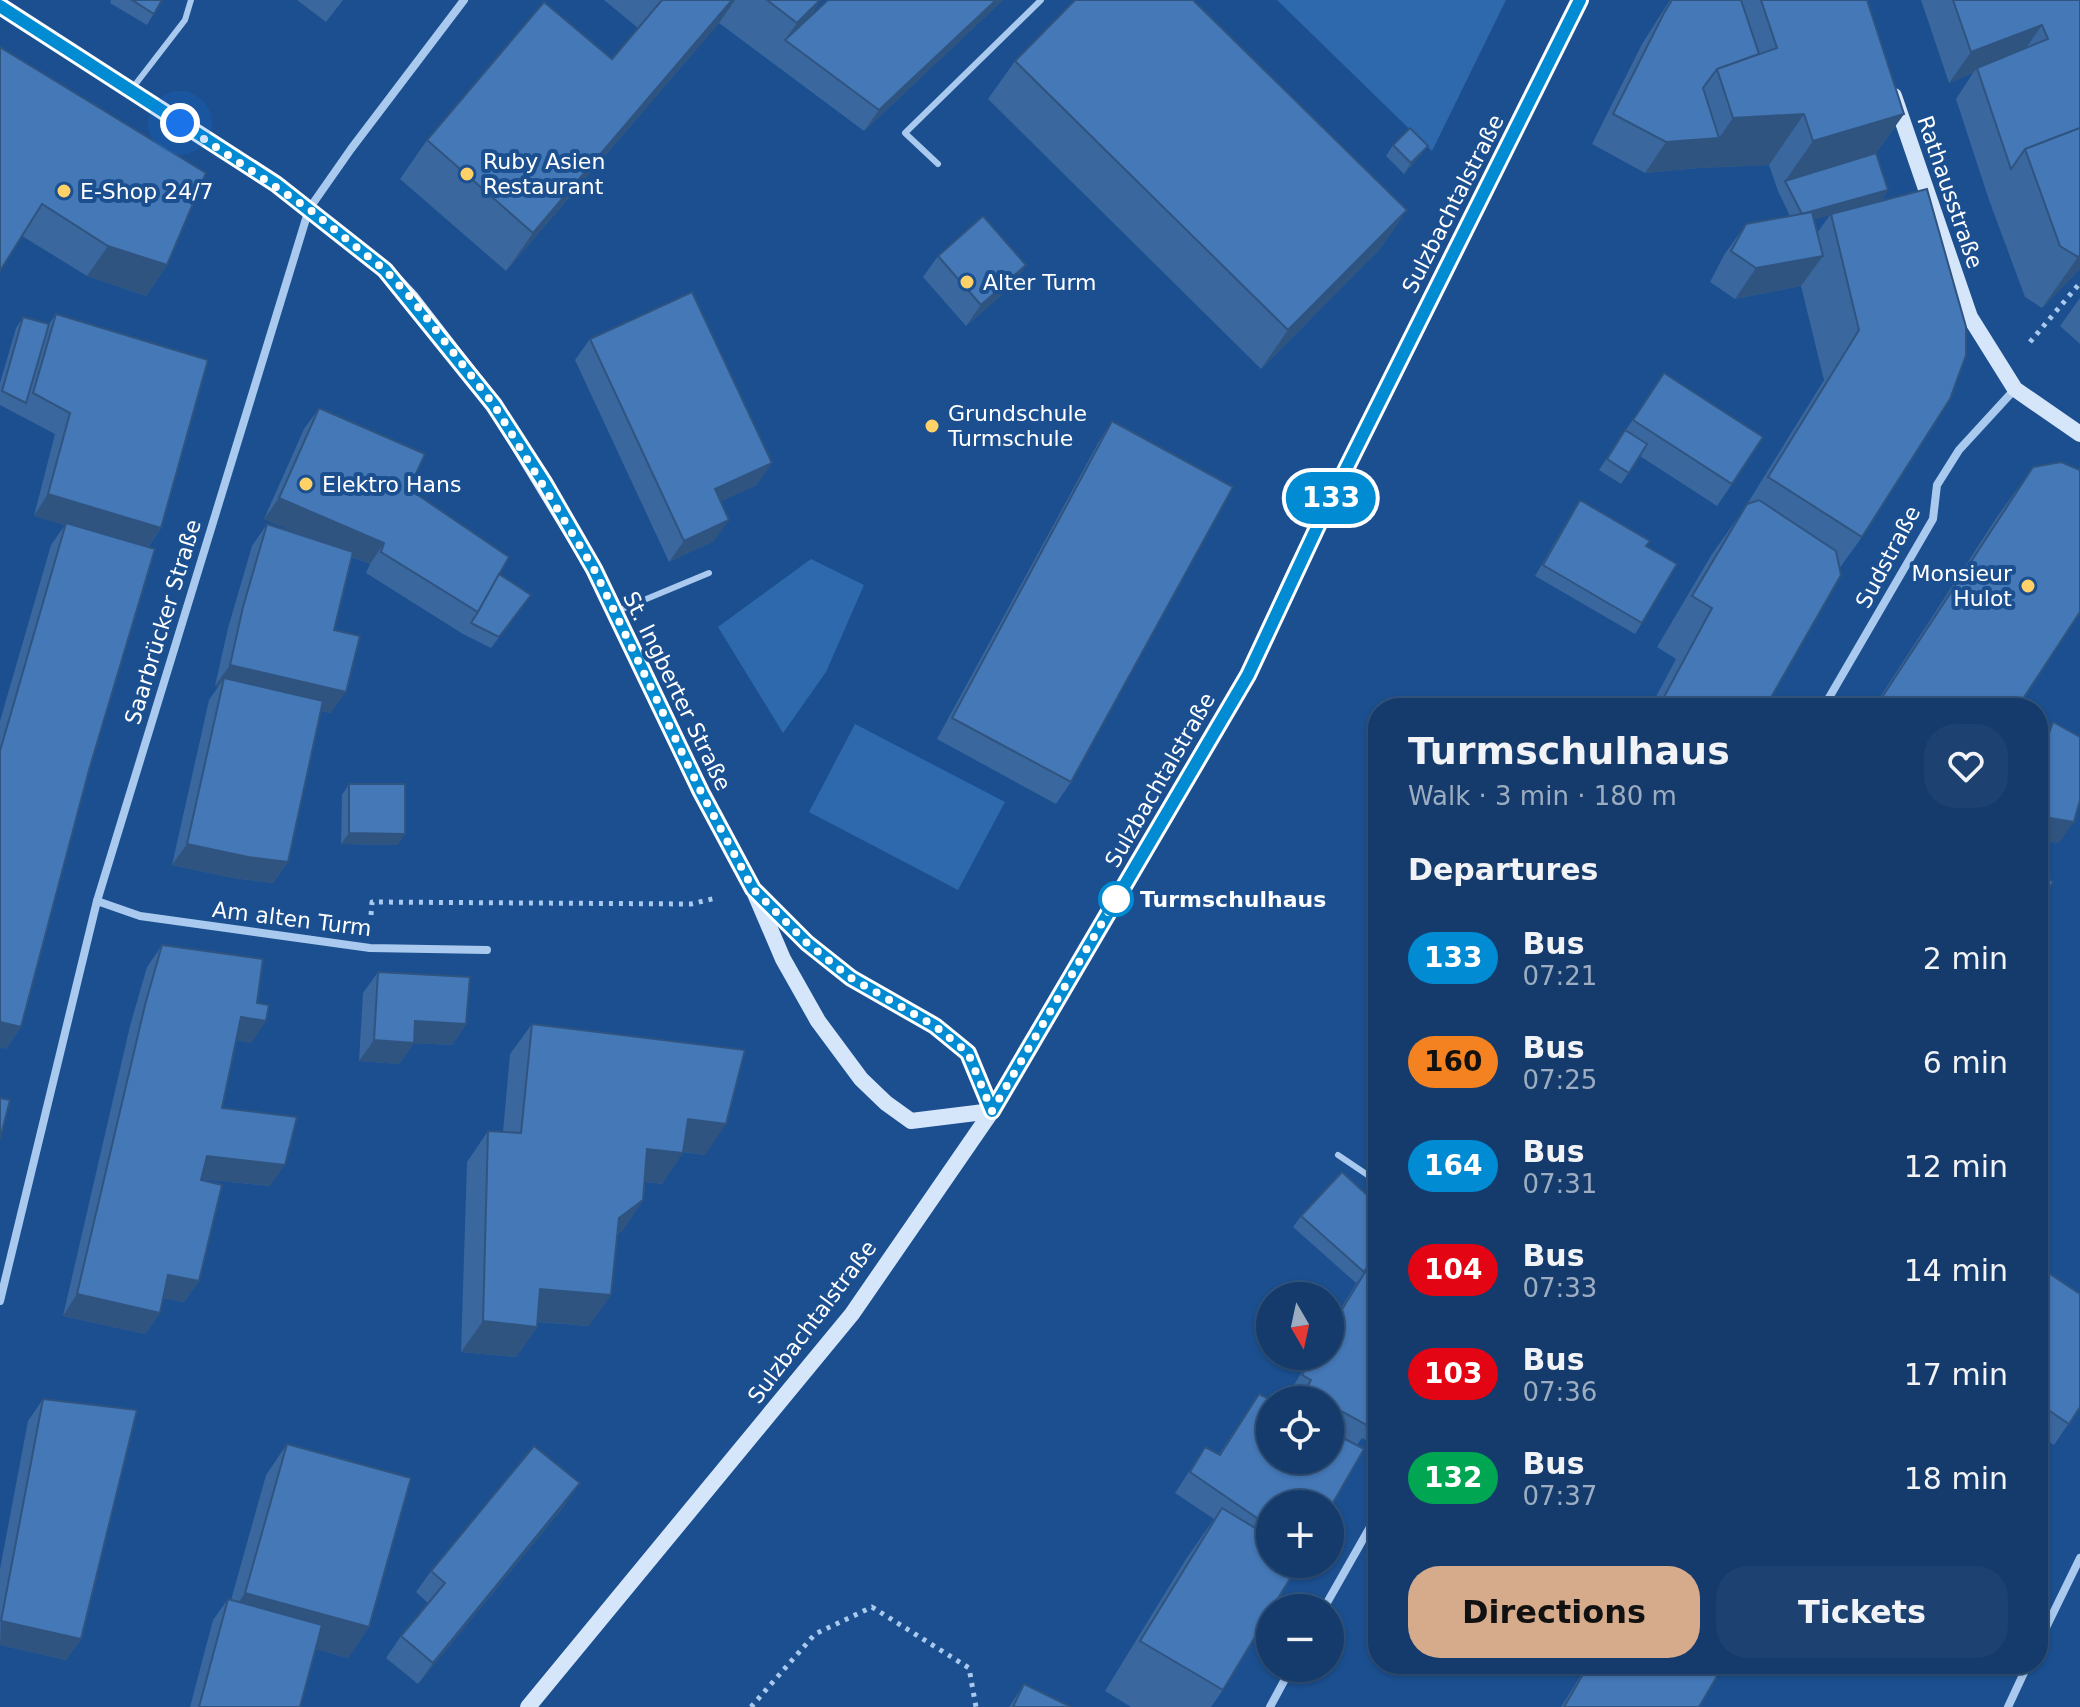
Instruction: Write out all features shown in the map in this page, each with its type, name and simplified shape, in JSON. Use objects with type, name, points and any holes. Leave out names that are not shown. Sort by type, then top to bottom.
[{"type":"main road","name":"Sulzbachtalstraße","points":[[528,1707],[852,1314],[992,1111],[1248,675],[1295,572],[1580,0]]},
{"type":"main road","name":"St. Ingberter Straße","points":[[0,6],[309,209],[385,270],[494,405],[587,557],[701,792],[753,889],[783,959],[818,1021],[861,1079],[911,1121],[992,1111],[968,1053],[935,1026],[851,978],[807,943],[753,889]]},
{"type":"main road","name":"Rathausstraße","points":[[1886,73],[1970,317],[2015,389],[2080,434]]},
{"type":"street","name":"Saarbrücker Straße","points":[[0,1301],[97,901],[309,209],[464,0]]},
{"type":"street","name":"Sudstraße","points":[[1829,698],[1933,519],[1937,485],[1959,450],[2015,389]]},
{"type":"street","name":"Am alten Turm","points":[[97,901],[140,916],[370,948],[487,950]]},
{"type":"street","points":[[1332,1594],[1368,1531]]},
{"type":"street","points":[[2048,1624],[2080,1558]]},
{"type":"street","points":[[2008,1707],[2023,1674]]},
{"type":"street","points":[[1270,1707],[1283,1682]]},
{"type":"lane","points":[[130,91],[185,20],[191,0]]},
{"type":"lane","points":[[938,164],[905,133],[1041,0]]},
{"type":"lane","points":[[615,612],[709,573]]},
{"type":"lane","points":[[1338,1155],[1368,1175]]},
{"type":"path","points":[[2003,373],[2080,283]]},
{"type":"path","points":[[370,948],[372,902],[691,904],[753,889]]},
{"type":"path","points":[[751,1707],[815,1634],[872,1607],[969,1668],[976,1707]]},
{"type":"shaded area","points":[[1277,0],[1506,0],[1432,151]]},
{"type":"shaded area","points":[[811,559],[864,585],[826,672],[783,733],[718,627]]},
{"type":"shaded area","points":[[855,724],[1005,802],[958,890],[809,812]]},
{"type":"building","points":[[132,0],[162,0],[154,14]]},
{"type":"building","points":[[662,0],[732,0],[533,233],[427,140],[544,2],[612,59]]},
{"type":"building","points":[[767,0],[820,0],[797,23]]},
{"type":"building","points":[[828,0],[996,0],[879,110],[785,40]]},
{"type":"building","points":[[1075,0],[1193,0],[1407,210],[1288,330],[1015,61]]},
{"type":"building","points":[[1672,0],[1741,0],[1759,54],[1717,69],[1703,88],[1719,138],[1666,142],[1613,114]]},
{"type":"building","points":[[1761,0],[1867,0],[1904,114],[1813,141],[1804,114],[1733,118],[1717,69],[1777,48]]},
{"type":"building","points":[[1953,0],[2080,0],[2080,128],[2025,149],[2011,169],[1977,68],[2048,39],[2042,25],[1971,52]]},
{"type":"building","points":[[0,47],[206,173],[167,265],[108,246],[42,204],[0,271]]},
{"type":"building","points":[[1410,128],[1428,146],[1411,163],[1393,145]]},
{"type":"building","points":[[2080,128],[2078,257],[2060,246],[2025,149]]},
{"type":"building","points":[[1876,153],[1888,190],[1802,214],[1785,181]]},
{"type":"building","points":[[1927,189],[1966,327],[1966,355],[1950,399],[1862,537],[1768,477],[1859,330],[1831,214]]},
{"type":"building","points":[[1812,212],[1823,256],[1756,268],[1731,251],[1746,224]]},
{"type":"building","points":[[983,216],[1026,265],[981,305],[938,256]]},
{"type":"building","points":[[692,292],[772,463],[715,489],[729,520],[684,541],[590,339]]},
{"type":"building","points":[[56,314],[208,360],[161,528],[48,494],[70,413],[33,393]]},
{"type":"building","points":[[23,317],[49,324],[26,403],[2,391]]},
{"type":"building","points":[[1664,373],[1763,437],[1732,484],[1633,420]]},
{"type":"building","points":[[319,408],[425,454],[409,489],[509,557],[478,612],[381,552],[384,543],[279,498]]},
{"type":"building","points":[[1112,421],[1233,487],[1071,782],[952,718]]},
{"type":"building","points":[[1625,430],[1647,444],[1629,473],[1607,459]]},
{"type":"building","points":[[2061,462],[2080,470],[2080,612],[2024,698],[1882,698],[2033,467]]},
{"type":"building","points":[[1580,500],[1650,541],[1646,546],[1677,564],[1642,623],[1543,565]]},
{"type":"building","points":[[1759,500],[1836,551],[1841,575],[1771,698],[1663,698],[1712,608],[1692,596],[1747,504]]},
{"type":"building","points":[[66,523],[155,549],[89,770],[21,1027],[0,1022],[0,751]]},
{"type":"building","points":[[267,524],[353,552],[334,630],[360,636],[346,692],[230,665]]},
{"type":"building","points":[[499,574],[531,595],[499,637],[471,623]]},
{"type":"building","points":[[224,678],[323,701],[288,862],[187,844]]},
{"type":"building","points":[[2053,722],[2080,737],[2080,800],[2074,822],[2048,818],[2048,736]]},
{"type":"building","points":[[349,784],[405,784],[405,834],[349,833]]},
{"type":"building","points":[[162,945],[263,959],[257,1003],[269,1005],[266,1021],[241,1017],[222,1108],[297,1117],[285,1165],[207,1156],[201,1180],[222,1185],[199,1281],[168,1275],[160,1313],[77,1294]]},
{"type":"building","points":[[378,972],[470,977],[466,1024],[415,1021],[414,1043],[374,1040]]},
{"type":"building","points":[[532,1024],[745,1050],[726,1124],[688,1119],[683,1153],[647,1149],[643,1200],[619,1218],[611,1295],[540,1289],[537,1327],[483,1321],[488,1131],[521,1133]]},
{"type":"building","points":[[0,1098],[10,1100],[0,1139]]},
{"type":"building","points":[[1342,1172],[1368,1196],[1368,1266],[1364,1272],[1301,1216]]},
{"type":"building","points":[[1368,1267],[1368,1426],[1344,1413],[1344,1386],[1308,1386],[1311,1380],[1302,1375],[1305,1370],[1344,1370],[1344,1306]]},
{"type":"building","points":[[2048,1273],[2080,1294],[2080,1407],[2069,1424],[2048,1410]]},
{"type":"building","points":[[43,1399],[137,1410],[81,1639],[1,1621]]},
{"type":"building","points":[[1256,1399],[1256,1474],[1344,1474],[1344,1438],[1364,1449],[1340,1490],[1256,1490],[1256,1517],[1190,1472],[1205,1447],[1220,1455]]},
{"type":"building","points":[[287,1444],[411,1478],[369,1627],[245,1593]]},
{"type":"building","points":[[534,1446],[580,1483],[433,1663],[401,1636],[445,1583],[431,1571]]},
{"type":"building","points":[[1222,1508],[1256,1529],[1256,1578],[1290,1578],[1281,1594],[1256,1594],[1256,1635],[1223,1690],[1140,1641]]},
{"type":"building","points":[[228,1599],[322,1625],[300,1707],[199,1707]]},
{"type":"building","points":[[1583,1674],[1718,1674],[1699,1707],[1564,1707]]},
{"type":"building","points":[[1024,1684],[1071,1707],[1013,1707]]},
{"type":"bus line","name":"133","points":[[0,6],[276,184],[385,270],[411,298],[494,405],[545,484],[594,569],[701,792],[753,889],[807,943],[851,978],[935,1026],[968,1053],[992,1111],[1248,675],[1295,572],[1439,279],[1580,0]]},
{"type":"place","name":"Ruby Asien Restaurant","points":[[467,174]]},
{"type":"place","name":"E-Shop 24/7","points":[[64,191]]},
{"type":"place","name":"Alter Turm","points":[[967,282]]},
{"type":"place","name":"Grundschule Turmschule","points":[[932,426]]},
{"type":"place","name":"Elektro Hans","points":[[306,484]]},
{"type":"place","name":"Monsieur Hulot","points":[[2028,586]]},
{"type":"place","name":"Turmschulhaus","points":[[1116,899]]},
{"type":"route","points":[[180,123],[276,184],[385,270],[411,298],[494,405],[545,484],[594,569],[701,792],[753,889],[807,943],[851,978],[935,1026],[968,1053],[992,1111],[1116,899]]}]
